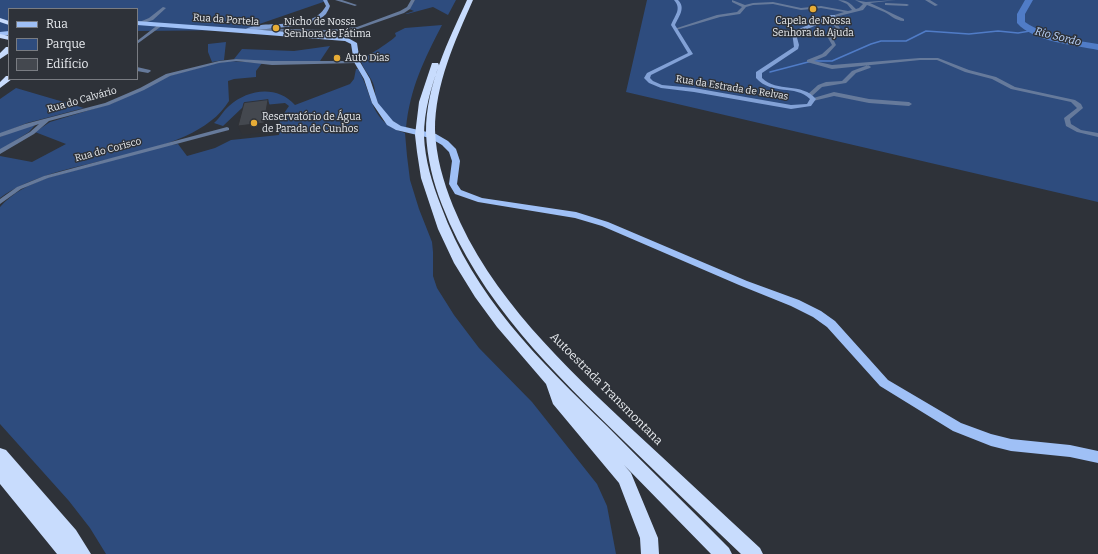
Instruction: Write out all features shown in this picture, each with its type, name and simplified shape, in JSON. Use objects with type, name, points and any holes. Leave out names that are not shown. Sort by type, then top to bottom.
[{"type":"highway","name":"Autoestrada Transmontana","points":[[465,0],[430,76],[420,126],[422,152],[429,187],[438,218],[461,252],[511,312],[566,374],[754,554]]},
{"type":"highway","name":"Autoestrada Transmontana","points":[[470,0],[439,77],[433,103],[431,124],[432,148],[438,178],[472,285],[520,348],[552,383],[724,554]]},
{"type":"highway","points":[[0,57],[8,50]]},
{"type":"highway","points":[[0,84],[8,78]]},
{"type":"highway","points":[[552,383],[558,400],[625,478],[648,538],[650,554]]},
{"type":"highway","points":[[0,454],[70,536],[82,554]]},
{"type":"highway","points":[[0,472],[60,543],[67,554]]},
{"type":"main road","name":"Rua da Portela","points":[[138,24],[247,30],[346,39],[351,41],[355,45],[357,62],[367,79],[375,104],[390,124],[399,128],[433,136],[445,143],[455,154],[456,161],[453,184],[458,192],[482,200],[576,215],[605,224],[795,303],[817,314],[831,324],[884,383],[957,427],[1011,446],[1070,451],[1098,457]]},
{"type":"street","points":[[247,30],[296,24],[308,21],[319,16],[326,10],[328,6],[325,0]]},
{"type":"street","points":[[337,0],[355,5]]},
{"type":"street","points":[[247,30],[327,31],[358,28],[402,12],[409,8],[413,0]]},
{"type":"street","points":[[676,0],[682,7],[673,24],[676,30],[720,16],[738,13],[744,6],[752,4],[772,3],[802,9],[821,7],[852,11]]},
{"type":"street","points":[[840,0],[848,3],[852,11]]},
{"type":"street","points":[[894,0],[878,0],[861,9],[833,16],[833,21],[840,31],[829,36],[834,45],[824,55],[809,62],[829,67],[923,58],[941,60],[969,72],[997,79],[1015,88],[1070,100],[1079,105],[1080,108],[1067,118],[1069,126],[1082,132],[1098,135]]},
{"type":"street","points":[[927,0],[936,5]]},
{"type":"street","points":[[733,1],[744,6]]},
{"type":"street","points":[[858,1],[868,4],[902,20]]},
{"type":"street","points":[[868,4],[907,5]]},
{"type":"street","points":[[138,24],[151,19],[164,8]]},
{"type":"street","name":"Rua da Estrada de Relvas","points":[[676,30],[691,54],[649,74],[647,78],[652,83],[791,107],[808,105],[812,102],[812,97],[801,92],[772,87],[762,82],[758,76],[759,72],[761,69],[795,49],[797,44],[794,33],[833,16]]},
{"type":"street","points":[[138,41],[162,25]]},
{"type":"street","name":"Rua do Calvário","points":[[0,136],[23,126],[107,104],[142,89],[168,75],[220,62],[239,60],[272,63],[357,62]]},
{"type":"street","points":[[812,97],[824,84],[843,82],[859,69],[884,62]]},
{"type":"street","points":[[138,69],[148,71]]},
{"type":"street","points":[[812,97],[834,94],[871,101],[909,104]]},
{"type":"street","points":[[0,152],[32,132],[47,120]]},
{"type":"street","name":"Rua do Corisco","points":[[0,202],[20,188],[46,177],[227,129]]},
{"type":"green space","points":[[0,0],[329,0],[242,30],[138,31],[138,8],[8,8],[8,33],[0,33]]},
{"type":"green space","points":[[415,0],[456,0],[448,15],[433,7],[405,14],[414,11],[409,9]]},
{"type":"green space","points":[[647,0],[1098,0],[1098,202],[626,92]]},
{"type":"green space","points":[[442,25],[429,50],[414,87],[406,128],[397,124],[384,113],[376,98],[373,83],[362,65],[360,58],[384,45],[396,36],[395,33],[405,28]]},
{"type":"green space","points":[[226,42],[224,60],[212,62],[208,52],[208,44]]},
{"type":"green space","points":[[330,46],[320,61],[270,62],[234,59],[242,49],[294,51]]},
{"type":"green space","points":[[230,61],[262,63],[256,71],[256,77],[228,81],[229,101],[211,121],[186,136],[156,147],[56,173],[26,183],[0,198],[0,156],[32,162],[66,144],[35,132],[50,122],[113,103],[169,76],[212,64]]},
{"type":"green space","points":[[356,69],[358,69],[363,79],[374,107],[379,115],[393,128],[405,133],[410,180],[419,209],[432,242],[433,276],[437,288],[454,315],[479,348],[532,402],[597,484],[607,506],[616,554],[106,554],[90,528],[69,501],[0,424],[0,207],[10,197],[34,183],[47,178],[164,146],[178,144],[187,156],[215,148],[231,140],[279,135],[280,119],[289,106],[285,103],[243,107],[223,126],[214,123],[229,106],[245,96],[253,93],[271,92],[280,94],[295,105],[350,84],[354,79]]},
{"type":"green space","points":[[16,88],[84,108],[27,123],[0,134],[0,99]]},
{"type":"green space","points":[[35,125],[29,132],[0,150],[0,137],[16,130]]},
{"type":"building","points":[[268,100],[264,123],[238,126],[244,103]]},
{"type":"waterway","name":"Rio Sordo","points":[[1029,0],[1021,14],[1021,23],[1029,29],[1057,40],[1098,47]]},
{"type":"waterway","points":[[770,72],[812,61],[832,61],[871,44],[881,41],[906,41],[926,31],[969,34],[998,31],[1018,33],[1030,31]]},
{"type":"place","name":"Capela de Nossa Senhora da Ajuda","points":[[813,9]]},
{"type":"place","name":"Nicho de Nossa Senhora de Fátima","points":[[276,28]]},
{"type":"place","name":"Auto Dias","points":[[337,58]]},
{"type":"place","name":"Reservatório de Água de Parada de Cunhos","points":[[254,123]]}]
